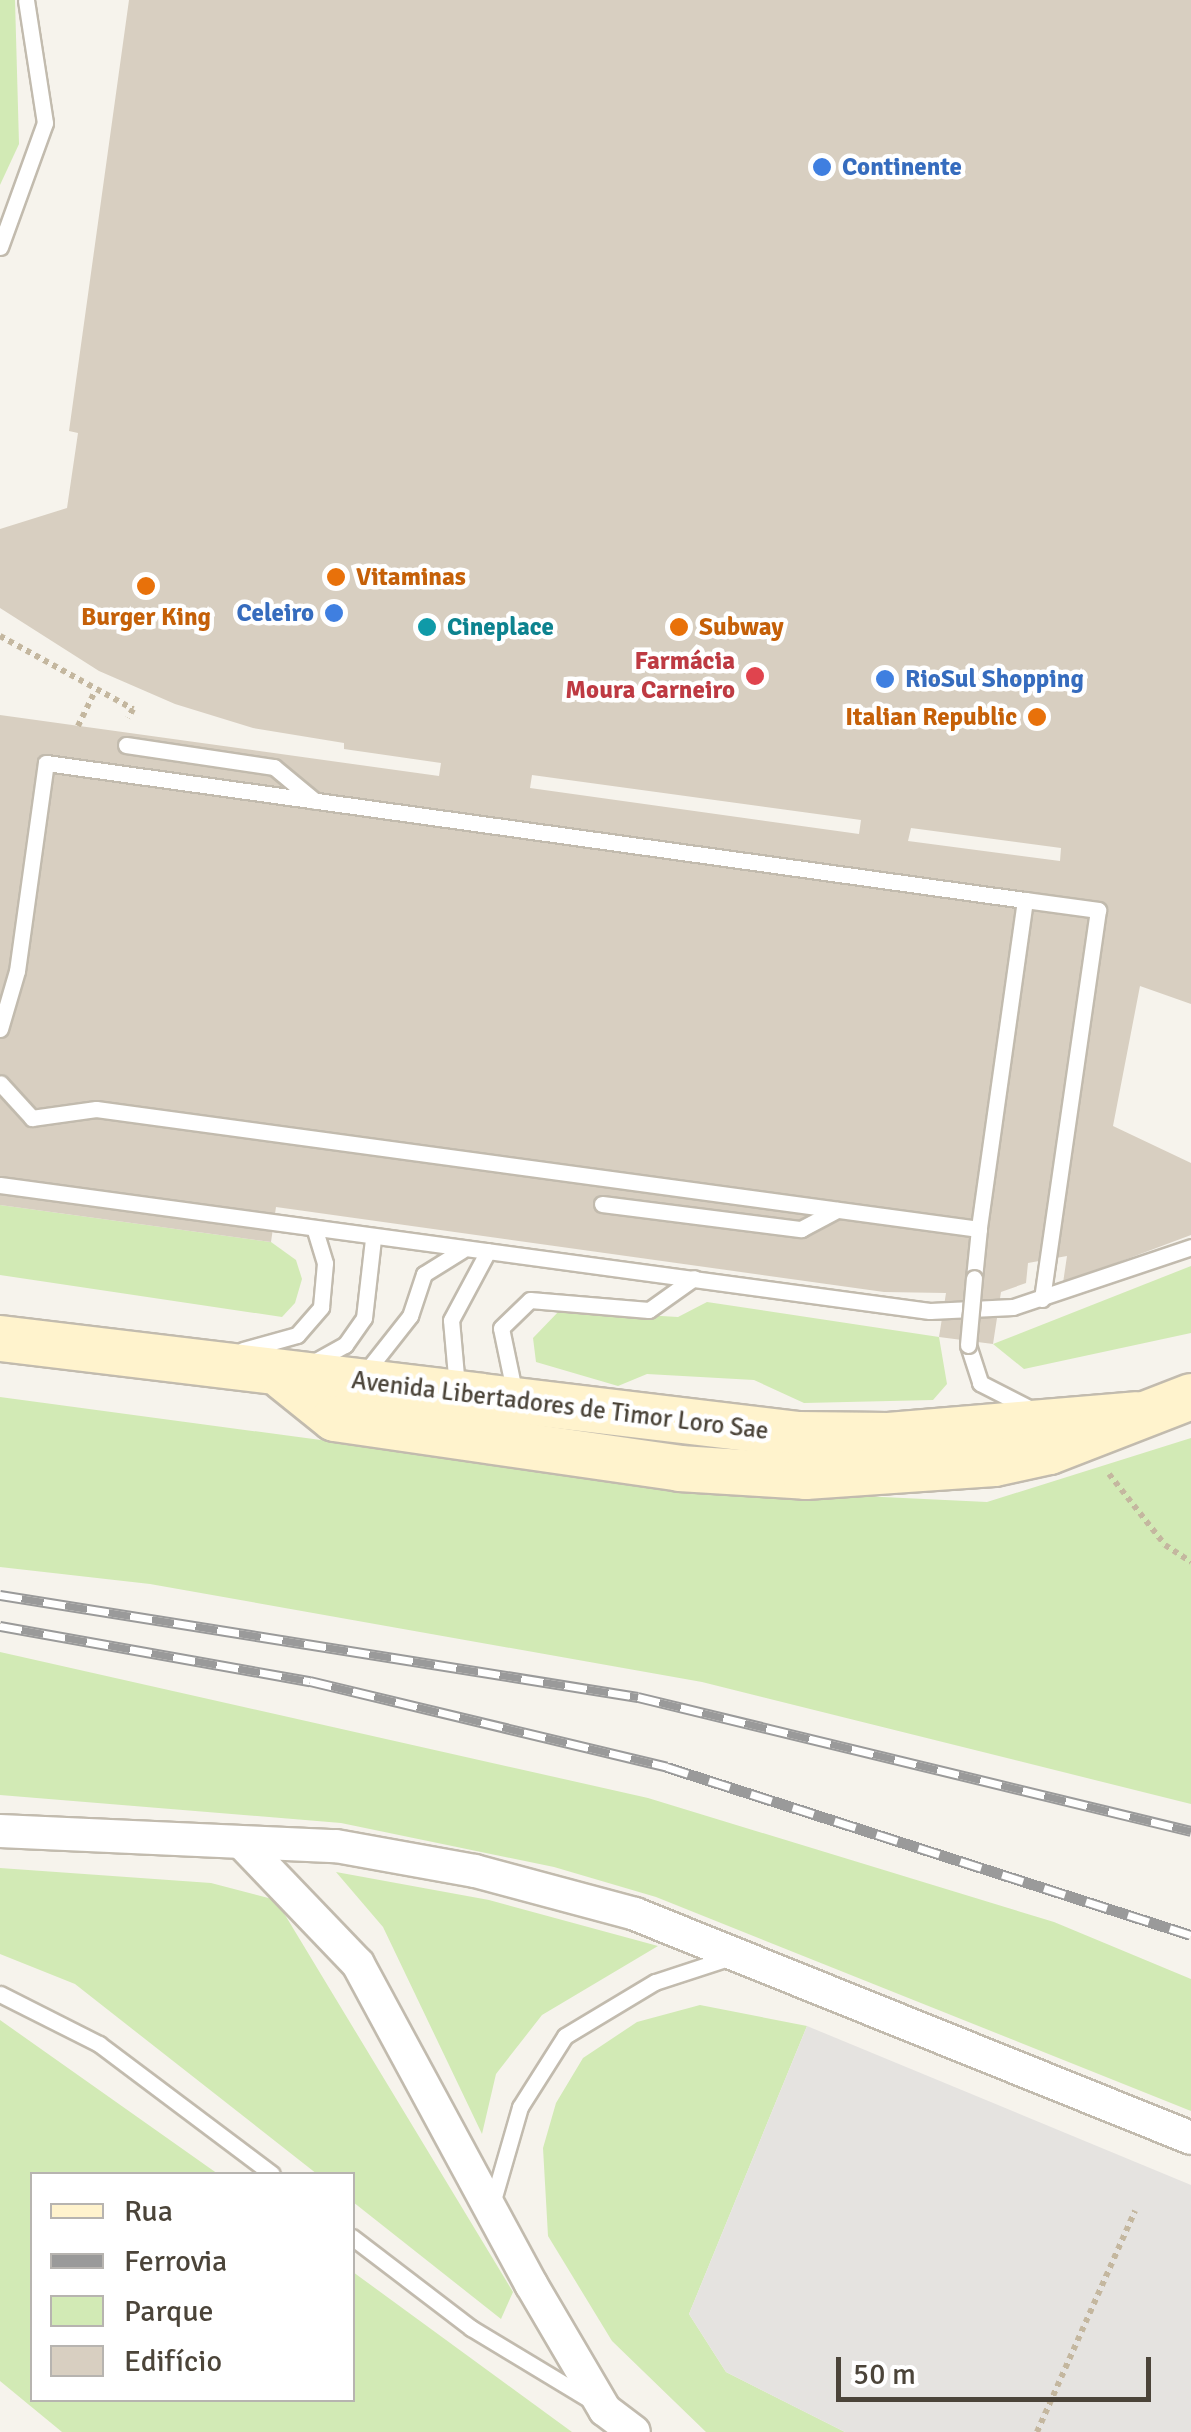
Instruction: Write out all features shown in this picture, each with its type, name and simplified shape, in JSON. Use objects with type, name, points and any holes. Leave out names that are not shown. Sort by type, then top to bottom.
[{"type":"main road","name":"Avenida Libertadores de Timor Loro Sae","points":[[0,1338],[283,1377],[358,1380],[458,1394],[508,1423]]},
{"type":"main road","name":"Avenida Libertadores de Timor Loro Sae","points":[[283,1377],[334,1418],[798,1434],[888,1435],[1064,1428],[1136,1414],[1191,1396]]},
{"type":"main road","points":[[334,1418],[358,1380]]},
{"type":"street","points":[[0,1831],[336,1846],[475,1872],[635,1914],[1191,2138]]},
{"type":"street","points":[[243,1844],[358,1964],[606,2410],[634,2432]]},
{"type":"lane","points":[[0,247],[45,123],[26,0]]},
{"type":"lane","points":[[126,745],[264,764],[314,800]]},
{"type":"lane","points":[[0,1029],[17,972],[46,763],[1098,910],[1042,1299]]},
{"type":"lane","points":[[1025,900],[979,1229],[968,1345],[980,1383],[1064,1428]]},
{"type":"lane","points":[[0,1083],[32,1118],[96,1109],[979,1229]]},
{"type":"lane","points":[[0,1185],[461,1251],[930,1311],[1042,1299],[1191,1247]]},
{"type":"lane","points":[[602,1204],[801,1229],[839,1209]]},
{"type":"lane","points":[[186,1364],[274,1343],[312,1322],[325,1287],[315,1231]]},
{"type":"lane","points":[[283,1377],[345,1344],[364,1318],[373,1239]]},
{"type":"lane","points":[[358,1380],[410,1316],[424,1274],[461,1251]]},
{"type":"lane","points":[[458,1394],[450,1320],[488,1252]]},
{"type":"lane","points":[[508,1423],[500,1346],[512,1312],[551,1296],[649,1310],[694,1278]]},
{"type":"lane","points":[[491,2208],[520,2107],[565,2036],[655,1982],[732,1956]]},
{"type":"lane","points":[[0,1994],[98,2044],[269,2172]]},
{"type":"lane","points":[[355,2239],[471,2328],[606,2410]]},
{"type":"path","points":[[0,636],[132,709]]},
{"type":"path","points":[[78,726],[95,690]]},
{"type":"path","points":[[1064,1428],[1165,1545],[1191,1562]]},
{"type":"path","points":[[1036,2432],[1135,2211]]},
{"type":"green space","points":[[0,0],[15,0],[19,144],[0,185]]},
{"type":"green space","points":[[0,1205],[271,1242],[296,1260],[302,1279],[295,1303],[282,1317],[0,1275]]},
{"type":"green space","points":[[1191,1266],[1191,1333],[1024,1369],[993,1344]]},
{"type":"green space","points":[[707,1302],[939,1337],[947,1384],[933,1400],[804,1403],[754,1380],[647,1374],[618,1386],[536,1362],[533,1338],[560,1310],[678,1317]]},
{"type":"green space","points":[[0,1397],[670,1487],[987,1502],[1191,1438],[1191,1804],[702,1682],[150,1584],[0,1567]]},
{"type":"green space","points":[[0,1652],[648,1798],[1054,1922],[1191,1979],[1191,2111],[656,1897],[554,1867],[341,1823],[0,1795]]},
{"type":"green space","points":[[0,1868],[211,1883],[276,1900],[513,2292],[501,2319],[355,2204],[355,2172],[314,2172],[75,1984],[0,1954]]},
{"type":"green space","points":[[336,1872],[489,1900],[658,1946],[542,2015],[496,2074],[482,2134],[383,1927]]},
{"type":"green space","points":[[700,2005],[807,2026],[689,2314],[726,2372],[845,2432],[706,2432],[612,2341],[548,2236],[543,2148],[556,2103],[583,2058],[637,2022]]},
{"type":"green space","points":[[0,2020],[215,2172],[30,2172],[30,2402],[355,2402],[355,2273],[572,2432],[62,2432],[0,2381]]},
{"type":"shaded area","points":[[807,2026],[1191,2185],[1191,2432],[845,2432],[726,2372],[689,2314]]},
{"type":"building","name":"RioSul Shopping","points":[[129,0],[1191,0],[1191,1004],[1140,986],[1113,1126],[1191,1163],[1191,1235],[1063,1283],[1067,1256],[1028,1263],[1026,1283],[1001,1292],[993,1344],[939,1337],[946,1293],[884,1292],[276,1207],[271,1242],[0,1205],[0,715],[439,776],[441,763],[344,749],[344,743],[253,728],[175,704],[99,671],[0,608],[0,529],[67,508],[78,433],[69,431]],"holes":[[[532,775],[861,820],[859,834],[530,788]],[[911,828],[1061,848],[1060,861],[908,841]]]},
{"type":"railway","points":[[0,1595],[638,1697],[1191,1831]]},
{"type":"railway","points":[[0,1626],[310,1681],[667,1767],[1191,1935]]},
{"type":"place","name":"Continente","points":[[822,167]]},
{"type":"place","name":"Vitaminas","points":[[336,577]]},
{"type":"place","name":"Burger King","points":[[146,586]]},
{"type":"place","name":"Celeiro","points":[[334,613]]},
{"type":"place","name":"Cineplace","points":[[427,627]]},
{"type":"place","name":"Subway","points":[[679,627]]},
{"type":"place","name":"Farmácia Moura Carneiro","points":[[755,676]]},
{"type":"place","name":"RioSul Shopping","points":[[885,679]]},
{"type":"place","name":"Italian Republic","points":[[1037,717]]}]
